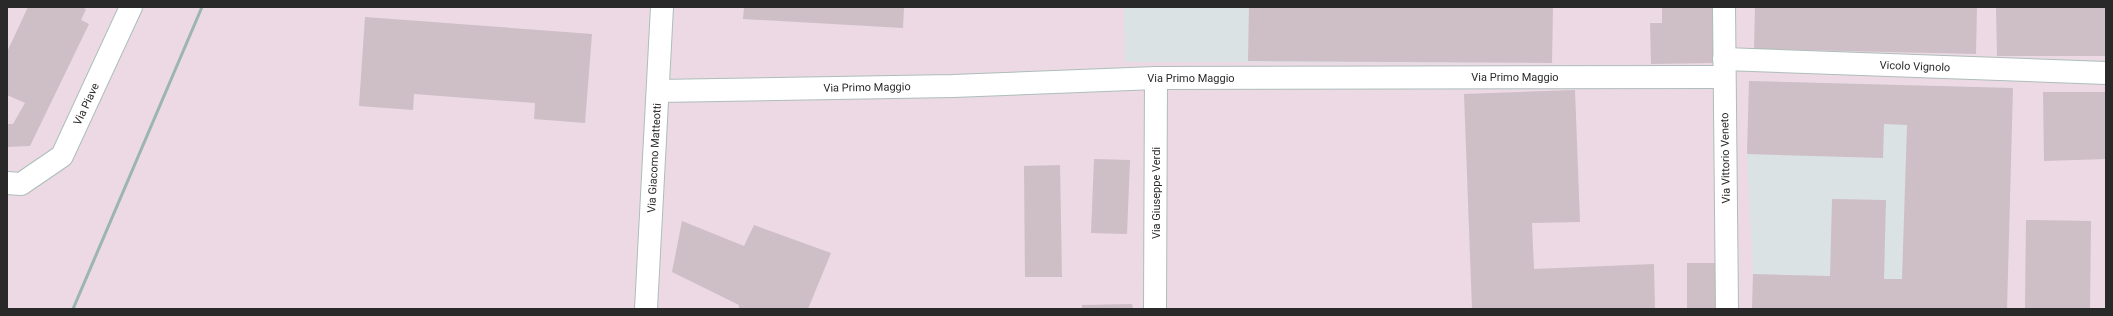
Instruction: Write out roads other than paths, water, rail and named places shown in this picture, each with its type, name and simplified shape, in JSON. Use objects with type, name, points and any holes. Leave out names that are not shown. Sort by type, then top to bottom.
[{"type":"street","name":"Via Piave","points":[[14,183],[62,156],[131,7]]},
{"type":"street","name":"Via Giacomo Matteotti","points":[[646,309],[662,7]]},
{"type":"street","name":"Via Vittorio Veneto","points":[[1724,7],[1728,309]]},
{"type":"street","name":"Via Primo Maggio","points":[[658,91],[953,86],[1156,78],[1724,68]]},
{"type":"street","name":"Vicolo Vignolo","points":[[1724,68],[2106,73]]},
{"type":"street","name":"Via Giuseppe Verdi","points":[[1155,309],[1156,78]]},
{"type":"railway","points":[[73,309],[202,7]]}]
